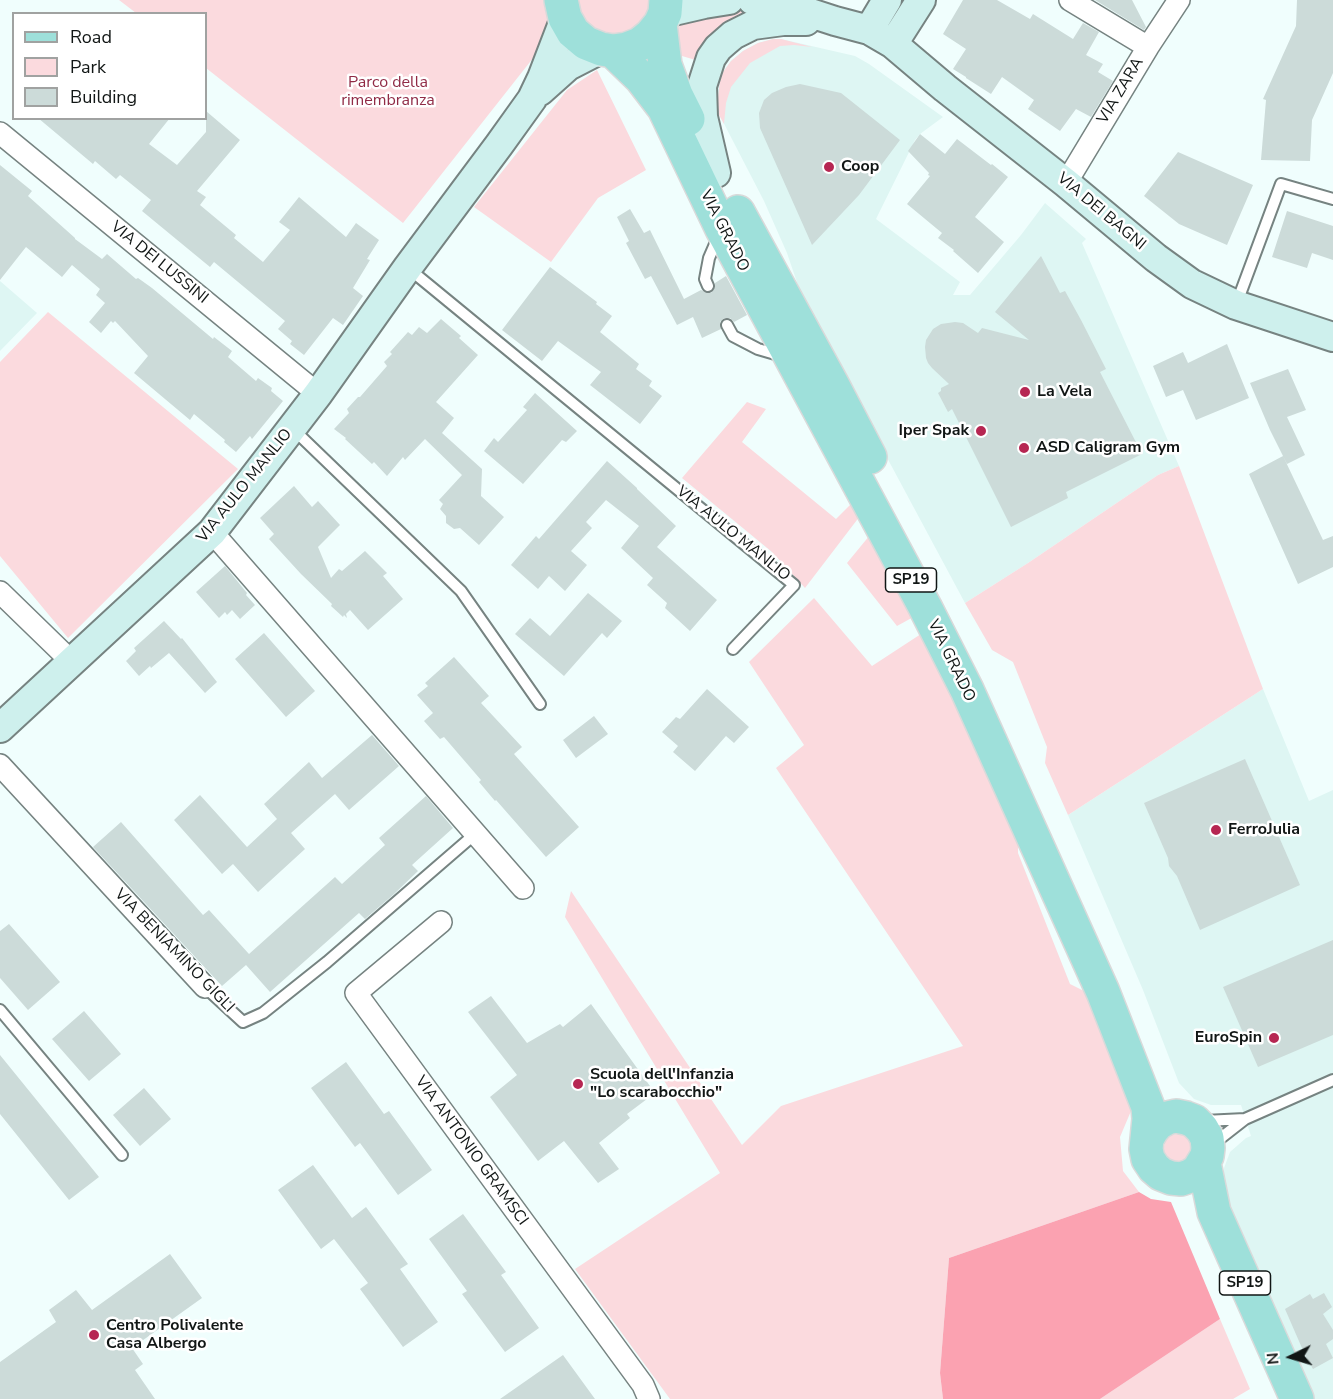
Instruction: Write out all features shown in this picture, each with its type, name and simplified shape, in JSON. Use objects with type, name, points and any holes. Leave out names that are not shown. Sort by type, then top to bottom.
[{"type":"main road","name":"VIA GRADO","points":[[563,9],[573,32],[586,43],[607,50],[641,78],[664,108],[675,142],[920,597],[972,701],[1103,992],[1148,1107],[1146,1149],[1148,1159],[1161,1174],[1171,1178],[1204,1234],[1275,1399]]},
{"type":"main road","points":[[607,50],[627,49],[640,44],[651,35],[663,12]]},
{"type":"main road","name":"VIA GRADO","points":[[663,12],[665,65],[676,94],[716,173],[833,386],[955,618],[1003,717],[1159,1079],[1171,1102],[1198,1138],[1214,1212],[1297,1399]]},
{"type":"main road","points":[[1147,1139],[1158,1123],[1176,1116],[1198,1138],[1198,1171],[1180,1179],[1171,1178]]},
{"type":"street","points":[[663,12],[729,0]]},
{"type":"street","points":[[752,0],[798,9],[881,37]]},
{"type":"street","points":[[881,37],[887,0]]},
{"type":"street","points":[[881,37],[921,0]]},
{"type":"street","points":[[1070,0],[1148,47]]},
{"type":"street","name":"VIA ZARA","points":[[1066,183],[1179,0]]},
{"type":"street","name":"VIA AULO MANLIO","points":[[0,728],[212,532],[318,394],[532,99],[547,67],[563,9]]},
{"type":"street","points":[[716,173],[703,117],[702,86],[711,58],[718,48],[733,35],[765,23],[835,21]]},
{"type":"street","name":"VIA DEI BAGNI","points":[[881,37],[1066,183],[1156,258],[1192,284],[1236,305],[1333,337]]},
{"type":"street","name":"VIA AULO MANLIO","points":[[532,99],[568,66],[607,50]]},
{"type":"street","name":"VIA DEI LUSSINI","points":[[0,133],[318,394]]},
{"type":"street","points":[[212,532],[523,888]]},
{"type":"street","points":[[0,592],[72,662]]},
{"type":"street","name":"VIA BENIAMINO GIGLI","points":[[0,765],[206,987]]},
{"type":"street","name":"VIA ANTONIO GRAMSCI","points":[[441,922],[356,993],[643,1385],[649,1399]]},
{"type":"lane","points":[[1236,305],[1281,184],[1333,199]]},
{"type":"lane","points":[[708,286],[705,279],[709,258],[722,229]]},
{"type":"lane","name":"VIA AULO MANLIO","points":[[408,267],[794,585],[733,649]]},
{"type":"lane","points":[[727,325],[733,336],[758,349],[790,358]]},
{"type":"lane","points":[[292,428],[461,591],[540,704]]},
{"type":"lane","name":"VIA BENIAMINO GIGLI","points":[[206,987],[243,1022],[263,1013],[327,962],[475,834]]},
{"type":"lane","points":[[0,1010],[122,1155]]},
{"type":"lane","points":[[1198,1138],[1333,1080]]},
{"type":"lane","points":[[1198,1138],[1245,1119]]},
{"type":"shaded area","points":[[773,39],[855,56],[943,117],[915,140],[876,219],[960,282],[953,295],[970,295],[1045,203],[1086,239],[1082,243],[1179,466],[1158,475],[965,603],[804,303],[787,253],[764,201],[719,114],[717,96],[723,72],[743,51],[758,43]]},
{"type":"shaded area","points":[[0,281],[37,313],[0,351]]},
{"type":"shaded area","points":[[1263,689],[1309,801],[1333,790],[1333,1399],[1314,1399],[1223,1189],[1224,1168],[1230,1152],[1251,1136],[1241,1105],[1211,1105],[1194,1099],[1179,1083],[1143,990],[1068,815]]},
{"type":"shaded area","points":[[1139,1192],[1151,1199],[1171,1202],[1220,1319],[1100,1399],[943,1399],[940,1373],[949,1258]]},
{"type":"green space","name":"Parco della rimembranza","points":[[119,0],[543,0],[548,28],[541,48],[403,223],[207,69],[207,12],[135,12]]},
{"type":"green space","points":[[572,0],[654,0],[651,14],[635,35],[596,37]]},
{"type":"green space","points":[[738,9],[758,12],[699,61],[682,56],[677,57],[675,36],[681,24]]},
{"type":"green space","points":[[773,39],[812,47],[780,46],[750,63],[731,87],[726,103],[724,124],[717,104],[723,72],[743,51],[758,43]]},
{"type":"green space","points":[[597,70],[646,170],[598,198],[551,262],[474,207],[567,90]]},
{"type":"green space","points":[[48,312],[238,469],[68,638],[0,556],[0,362]]},
{"type":"green space","points":[[747,402],[766,409],[742,442],[836,519],[854,501],[860,516],[805,588],[772,552],[682,478]]},
{"type":"green space","points":[[1179,466],[1263,689],[1068,815],[1045,763],[1047,747],[1013,662],[992,650],[965,603],[1158,475]]},
{"type":"green space","points":[[870,535],[917,615],[897,626],[847,563]]},
{"type":"green space","points":[[814,598],[872,666],[924,632],[1018,838],[1018,853],[1070,984],[1086,992],[1127,1091],[1131,1111],[1120,1137],[1123,1171],[1139,1192],[949,1258],[940,1373],[943,1399],[670,1399],[575,1269],[720,1173],[565,917],[571,891],[742,1145],[781,1106],[963,1046],[776,768],[804,745],[749,662]]},
{"type":"green space","points":[[1178,1134],[1188,1138],[1192,1148],[1188,1158],[1178,1162],[1168,1158],[1164,1148],[1168,1138]]},
{"type":"green space","points":[[1220,1319],[1250,1389],[1233,1399],[1100,1399]]},
{"type":"building","points":[[963,0],[997,0],[1030,19],[1033,14],[1073,39],[1083,23],[1099,32],[1086,55],[1103,64],[1098,72],[1113,81],[1091,117],[1076,109],[1060,131],[1028,109],[1034,100],[1002,77],[991,94],[953,69],[966,49],[943,34]]},
{"type":"building","points":[[1095,0],[1132,0],[1146,27],[1144,30]]},
{"type":"building","points":[[1297,0],[1333,0],[1333,73],[1312,120],[1310,161],[1261,160],[1266,100],[1263,99],[1296,26]]},
{"type":"building","name":"Coop","points":[[800,84],[841,93],[900,140],[859,195],[812,245],[760,128],[759,113],[764,100],[772,93]]},
{"type":"building","points":[[207,112],[240,140],[197,191],[206,197],[200,205],[236,235],[234,238],[263,262],[290,230],[279,222],[299,197],[346,237],[356,223],[379,240],[353,288],[363,296],[343,325],[333,318],[304,355],[290,344],[292,341],[278,329],[285,321],[214,262],[210,267],[142,211],[151,200],[120,175],[116,179],[95,161],[93,164],[40,120],[168,120],[149,144],[177,165],[206,132]]},
{"type":"building","points":[[920,134],[945,154],[957,139],[1008,177],[975,217],[1004,242],[978,273],[938,238],[942,233],[907,204],[930,176],[908,151]]},
{"type":"building","points":[[1178,152],[1253,185],[1227,245],[1179,224],[1144,196]]},
{"type":"building","points":[[0,165],[32,191],[28,196],[75,239],[102,259],[107,254],[136,279],[138,278],[152,288],[213,339],[214,337],[232,351],[228,357],[256,381],[258,378],[272,388],[271,391],[283,401],[252,439],[250,436],[236,452],[194,414],[190,420],[134,373],[148,356],[115,321],[113,323],[111,321],[101,333],[89,322],[105,303],[96,295],[100,289],[72,265],[62,277],[26,247],[0,280]]},
{"type":"building","points":[[630,209],[644,233],[650,230],[684,299],[701,290],[711,293],[715,283],[726,276],[747,315],[734,322],[730,318],[724,318],[720,322],[721,329],[702,338],[693,317],[677,325],[651,276],[645,279],[626,243],[629,241],[617,217]]},
{"type":"building","points":[[1287,211],[1333,226],[1333,260],[1312,253],[1307,268],[1272,257]]},
{"type":"building","name":"La Vela","points":[[1041,256],[1060,293],[1065,291],[1106,369],[1100,372],[1142,454],[1066,492],[1068,498],[1011,527],[952,409],[948,412],[938,393],[941,388],[949,384],[928,363],[925,347],[926,340],[933,329],[941,324],[955,322],[963,323],[978,333],[982,328],[1029,340],[995,312]]},
{"type":"building","points":[[550,267],[612,316],[600,332],[639,364],[636,369],[652,381],[649,386],[662,396],[640,424],[590,385],[601,372],[558,341],[542,361],[502,330]]},
{"type":"building","points":[[441,319],[478,355],[436,402],[454,418],[442,433],[482,469],[481,496],[504,517],[479,545],[460,528],[454,529],[446,523],[446,516],[440,509],[443,504],[439,500],[462,475],[425,439],[405,460],[403,457],[387,476],[374,462],[372,464],[334,429],[349,413],[347,409],[387,366],[384,362],[392,354],[390,352],[408,332],[412,335],[419,327],[427,333]]},
{"type":"building","points":[[1227,344],[1249,398],[1196,420],[1183,390],[1166,397],[1153,366],[1183,352],[1188,363]]},
{"type":"building","points":[[1288,369],[1306,410],[1287,417],[1305,455],[1287,464],[1250,383]]},
{"type":"building","points":[[535,393],[577,431],[566,442],[562,440],[523,484],[484,451],[494,438],[498,442],[527,410],[523,407]]},
{"type":"building","points":[[1283,456],[1323,540],[1333,536],[1333,567],[1298,584],[1249,474]]},
{"type":"building","points":[[607,461],[676,526],[657,547],[717,600],[690,631],[665,608],[667,603],[647,585],[653,578],[621,548],[639,526],[606,500],[586,522],[592,528],[571,551],[587,565],[565,591],[549,576],[538,589],[511,565],[536,536],[539,539]]},
{"type":"building","points":[[294,486],[312,507],[318,501],[340,525],[318,547],[331,578],[339,569],[342,571],[365,551],[387,573],[383,576],[403,599],[368,630],[350,610],[346,614],[347,618],[331,606],[332,604],[269,539],[274,534],[260,518]]},
{"type":"building","points":[[225,566],[255,605],[240,619],[232,610],[227,615],[225,612],[219,618],[196,592]]},
{"type":"building","points":[[588,593],[622,621],[607,638],[602,633],[564,676],[515,634],[530,618],[550,636]]},
{"type":"building","points":[[164,621],[182,638],[217,682],[205,693],[169,653],[139,676],[126,661],[136,651],[134,648]]},
{"type":"building","points":[[264,633],[315,691],[286,717],[235,659]]},
{"type":"building","points":[[454,657],[489,696],[481,703],[522,747],[514,754],[579,827],[546,857],[495,801],[479,782],[481,780],[444,737],[440,739],[424,721],[433,713],[417,695],[428,686],[425,683]]},
{"type":"building","points":[[707,689],[749,727],[734,743],[726,736],[695,771],[673,752],[678,746],[662,732],[676,717],[680,719]]},
{"type":"building","points":[[594,716],[608,734],[576,758],[563,740]]},
{"type":"building","points":[[372,735],[399,766],[349,810],[335,794],[291,833],[305,849],[258,892],[233,864],[222,874],[174,820],[200,795],[247,847],[277,819],[264,804],[309,762],[322,778]]},
{"type":"building","name":"FerroJulia","points":[[1245,759],[1300,885],[1200,930],[1177,876],[1169,866],[1168,858],[1144,803]]},
{"type":"building","points":[[426,796],[453,828],[412,865],[418,871],[393,895],[365,919],[359,913],[270,992],[246,965],[222,986],[93,847],[121,822],[203,915],[209,910],[249,954],[335,877],[342,884],[385,845],[379,838]]},
{"type":"building","points":[[9,924],[60,982],[28,1010],[0,978],[0,931]]},
{"type":"building","points":[[1333,940],[1333,1035],[1258,1067],[1223,987]]},
{"type":"building","name":"Scuola dell'Infanzia \"Lo scarabocchio\"","points":[[491,996],[527,1043],[560,1024],[563,1027],[591,1004],[655,1093],[627,1114],[630,1118],[599,1143],[619,1169],[598,1183],[564,1141],[538,1161],[490,1097],[517,1075],[468,1012]]},
{"type":"building","points":[[84,1011],[121,1054],[89,1081],[52,1039]]},
{"type":"building","points":[[0,1055],[99,1177],[69,1200],[0,1114]]},
{"type":"building","points":[[346,1062],[384,1114],[389,1111],[432,1170],[398,1195],[360,1143],[355,1147],[311,1088]]},
{"type":"building","points":[[144,1088],[171,1119],[140,1146],[113,1115]]},
{"type":"building","points":[[313,1165],[352,1218],[366,1207],[408,1264],[400,1269],[438,1322],[403,1347],[360,1289],[368,1283],[334,1239],[321,1249],[278,1190]]},
{"type":"building","points":[[463,1214],[506,1272],[501,1275],[539,1328],[505,1352],[462,1294],[467,1291],[429,1239]]},
{"type":"building","name":"Centro Polivalente Casa Albergo","points":[[170,1254],[202,1298],[132,1348],[143,1364],[135,1370],[155,1399],[0,1399],[0,1362],[56,1322],[49,1310],[76,1290],[92,1310]]},
{"type":"building","points":[[1324,1293],[1332,1307],[1323,1314],[1333,1330],[1333,1339],[1326,1344],[1333,1358],[1313,1369],[1285,1309],[1310,1294],[1313,1299]]},
{"type":"building","points":[[563,1355],[595,1399],[500,1399]]},
{"type":"place","name":"Coop","points":[[829,167]]},
{"type":"place","name":"La Vela","points":[[1025,392]]},
{"type":"place","name":"Iper Spak","points":[[981,431]]},
{"type":"place","name":"ASD Caligram Gym","points":[[1024,448]]},
{"type":"place","name":"FerroJulia","points":[[1216,830]]},
{"type":"place","name":"EuroSpin","points":[[1274,1038]]},
{"type":"place","name":"Scuola dell'Infanzia \"Lo scarabocchio\"","points":[[578,1084]]},
{"type":"place","name":"Centro Polivalente Casa Albergo","points":[[94,1335]]}]
